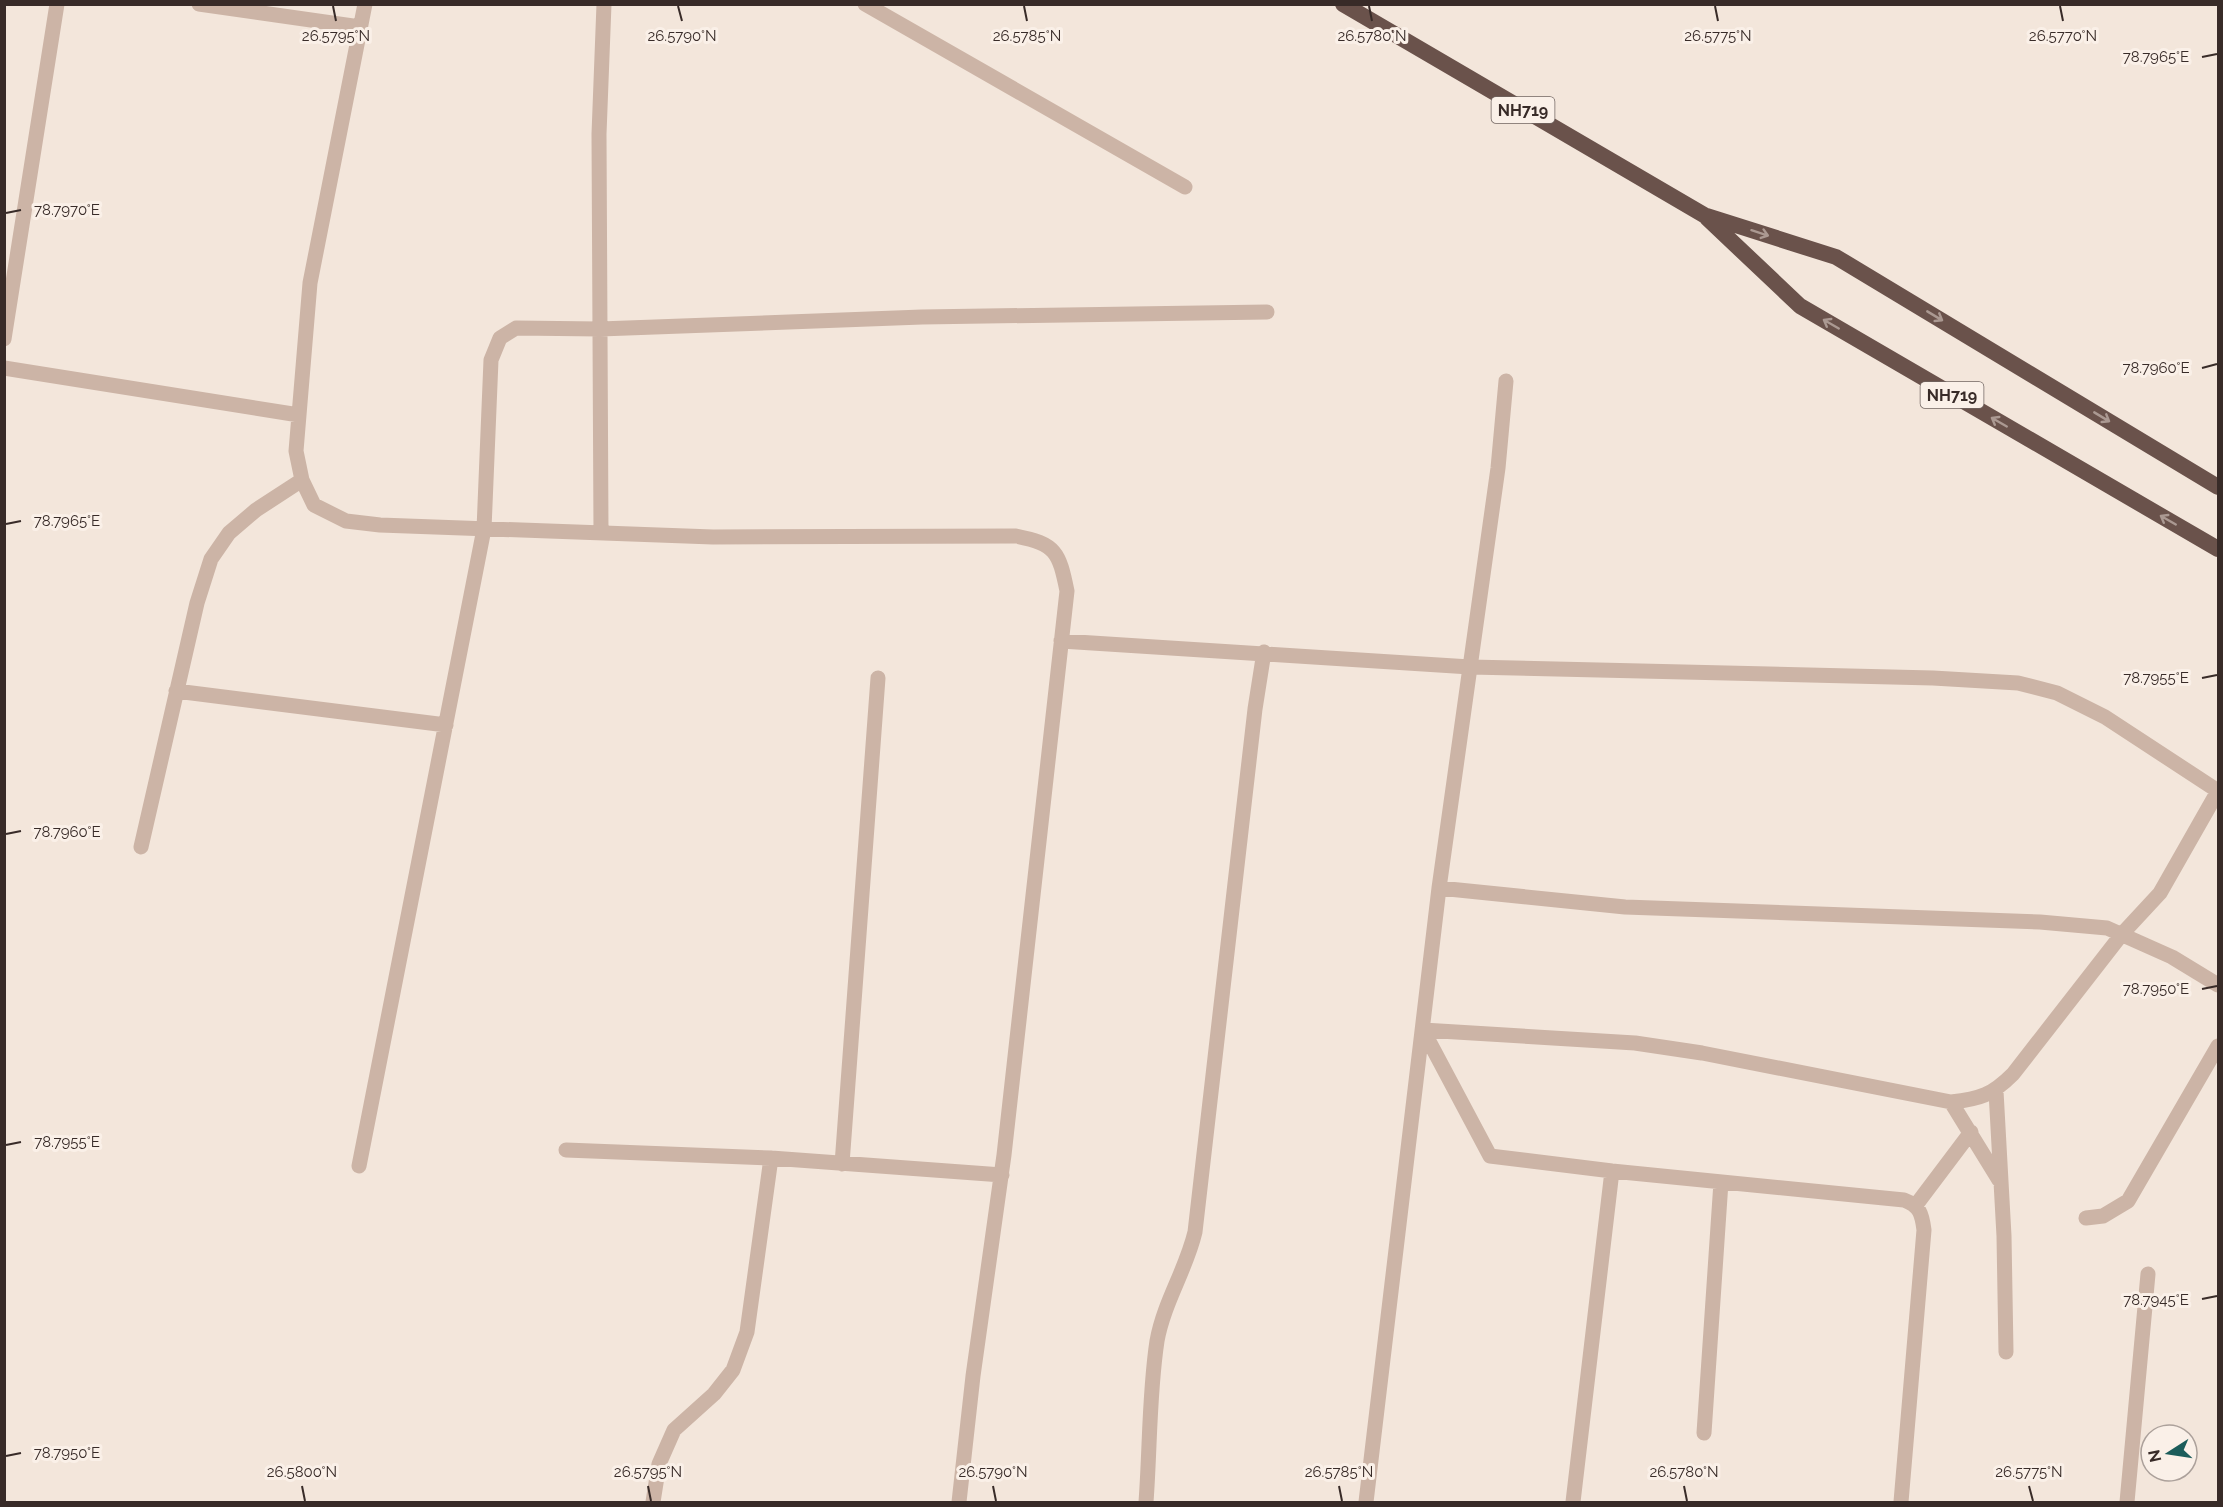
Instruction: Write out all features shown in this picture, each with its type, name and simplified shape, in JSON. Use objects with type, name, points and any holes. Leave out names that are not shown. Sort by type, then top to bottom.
[{"type":"highway","name":"NH719","points":[[1343,4],[1704,215],[1836,257],[2218,487]]},
{"type":"highway","name":"NH719","points":[[1704,215],[1800,306],[2218,549]]},
{"type":"street","points":[[4,339],[57,4]]},
{"type":"street","points":[[199,4],[360,27]]},
{"type":"street","points":[[365,4],[310,283],[296,451],[302,480],[314,506],[346,520],[380,525],[712,537],[995,536],[1040,541],[1054,549],[1062,566],[1067,591],[1002,1175],[973,1376],[959,1503]]},
{"type":"street","points":[[601,533],[599,134],[604,4]]},
{"type":"street","points":[[865,4],[1185,188]]},
{"type":"street","points":[[358,1166],[484,529],[491,360],[500,338],[516,328],[600,329],[922,317],[1267,312]]},
{"type":"street","points":[[4,368],[299,415]]},
{"type":"street","points":[[1366,1503],[1439,888],[1498,468],[1506,381]]},
{"type":"street","points":[[141,847],[196,603],[212,559],[230,533],[256,510],[302,480]]},
{"type":"street","points":[[1061,641],[1264,652],[1470,667],[1933,678],[2018,683],[2057,693],[2105,717],[2218,791],[2160,893],[2122,934],[2013,1074],[1996,1091],[1971,1100],[1951,1102],[1702,1053],[1635,1043],[1423,1030]]},
{"type":"street","points":[[1146,1503],[1157,1341],[1164,1310],[1190,1254],[1195,1232],[1249,756],[1264,652]]},
{"type":"street","points":[[842,1164],[878,678]]},
{"type":"street","points":[[176,691],[446,725]]},
{"type":"street","points":[[1439,888],[1625,907],[2040,922],[2107,928],[2172,957],[2218,985]]},
{"type":"street","points":[[1423,1030],[1490,1156],[1612,1171],[1904,1200],[1916,1205],[1922,1215],[1924,1230],[1901,1503]]},
{"type":"street","points":[[2086,1218],[2103,1216],[2128,1201],[2218,1046]]},
{"type":"street","points":[[1996,1091],[2006,1352]]},
{"type":"street","points":[[1951,1102],[2001,1183]]},
{"type":"street","points":[[1916,1205],[1971,1132]]},
{"type":"street","points":[[566,1150],[771,1158],[1002,1175]]},
{"type":"street","points":[[653,1503],[659,1464],[674,1430],[714,1394],[734,1370],[747,1332],[771,1158]]},
{"type":"street","points":[[1573,1503],[1612,1171]]},
{"type":"street","points":[[1704,1433],[1721,1182]]},
{"type":"street","points":[[2127,1503],[2148,1274]]}]
